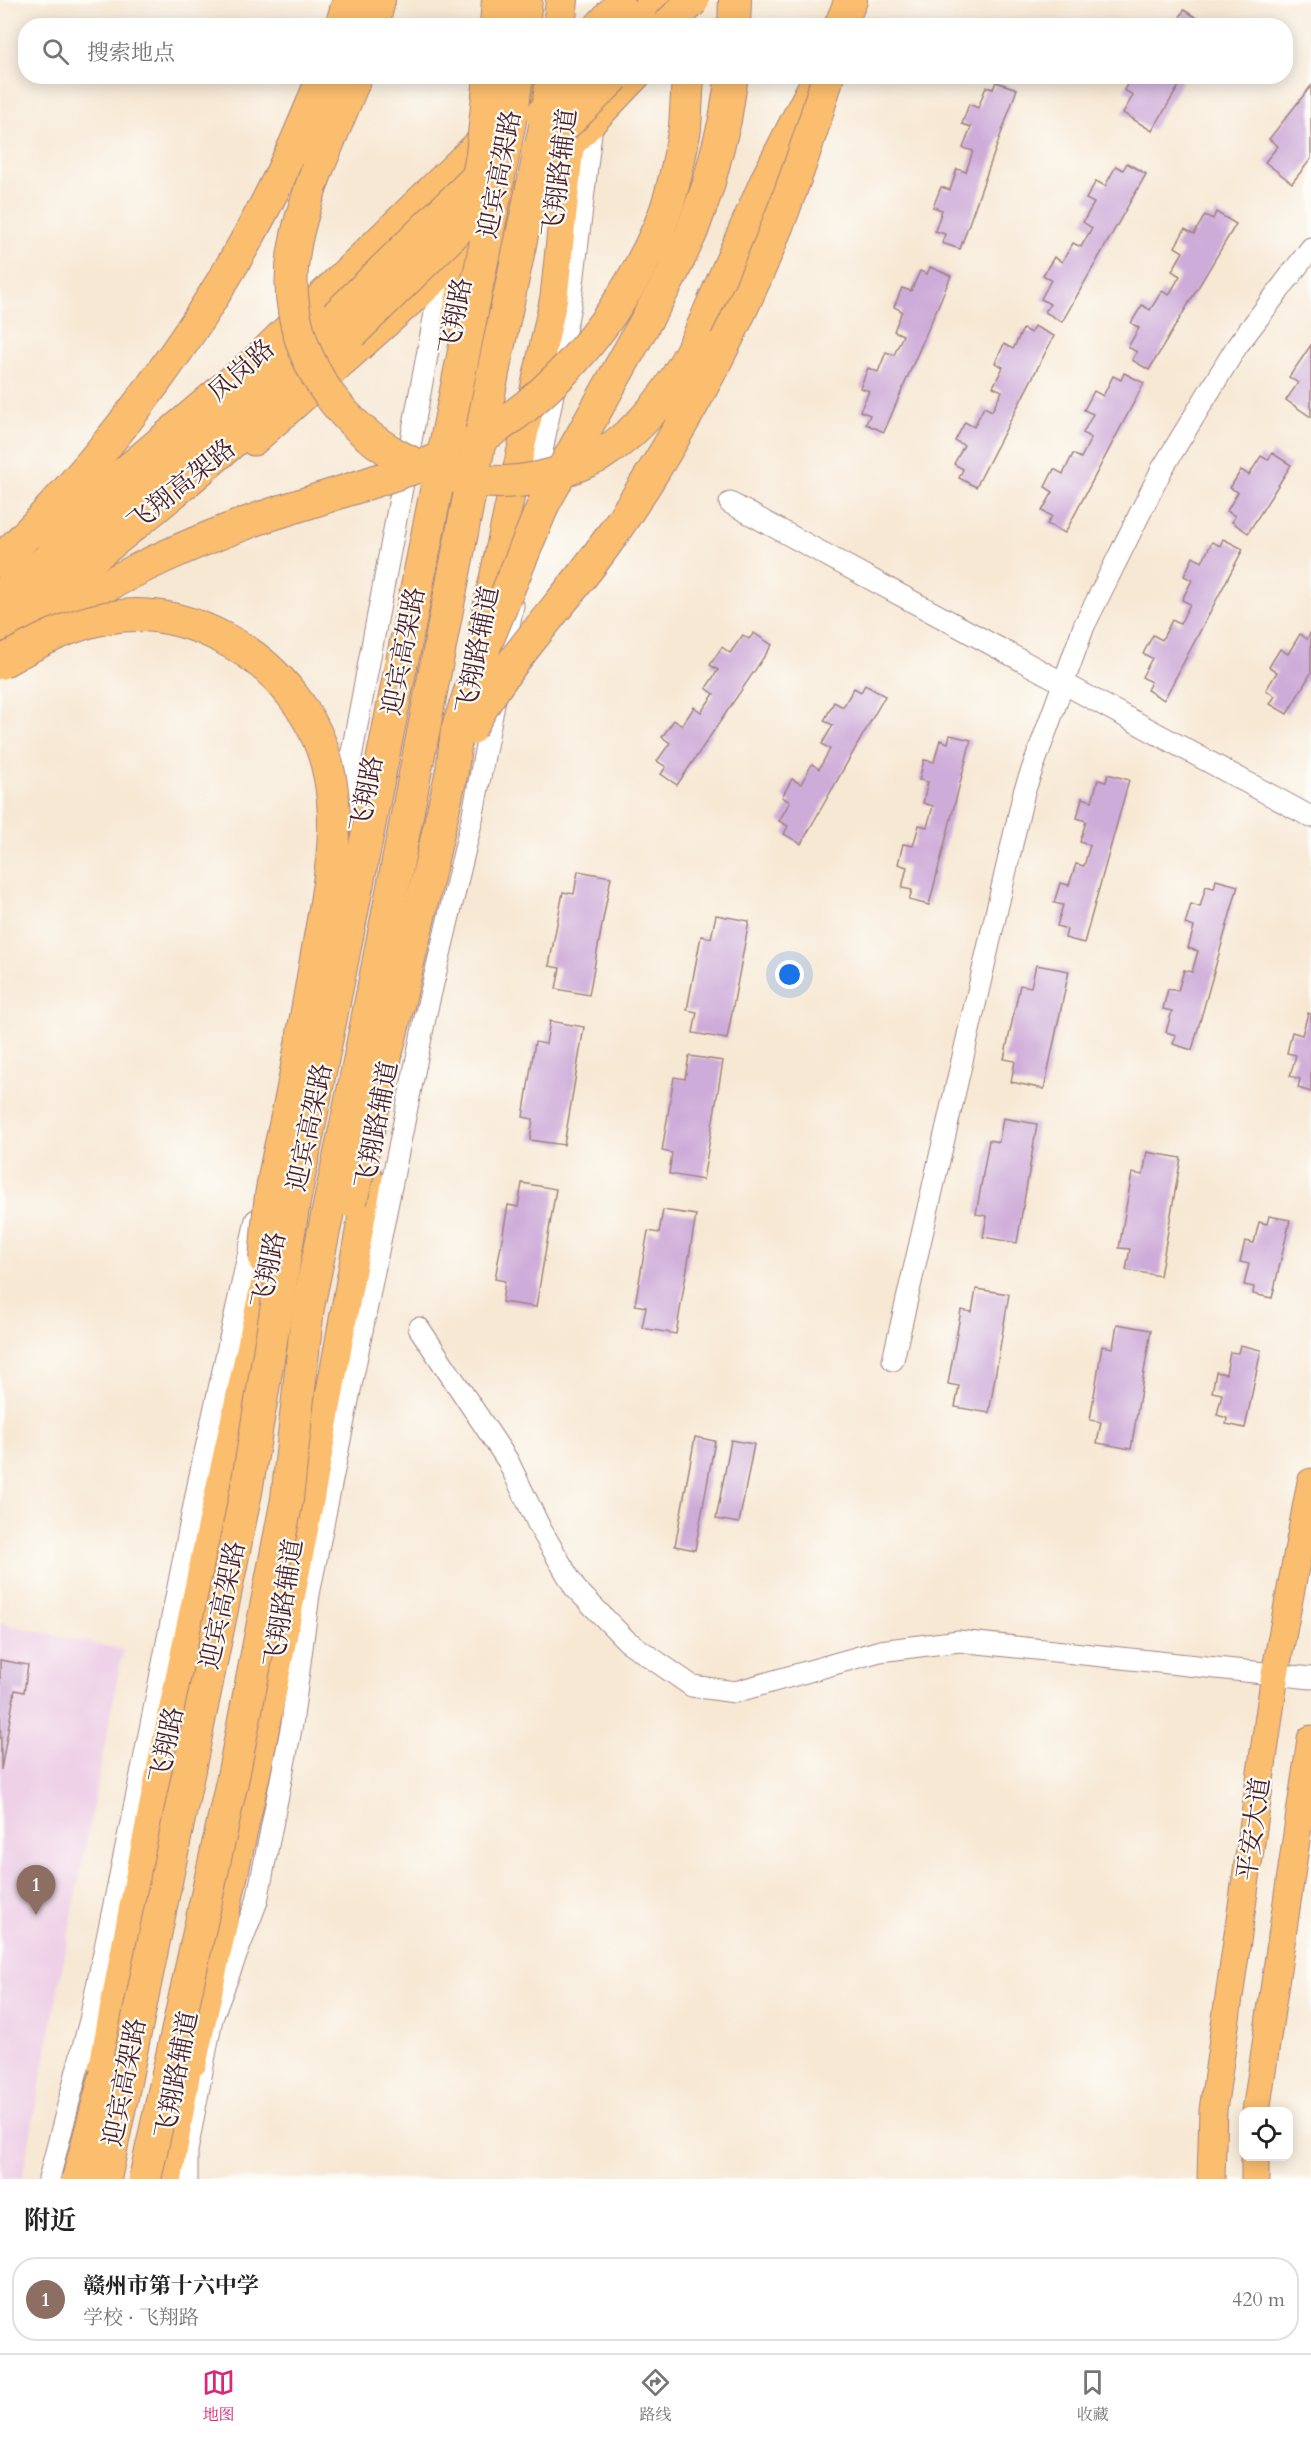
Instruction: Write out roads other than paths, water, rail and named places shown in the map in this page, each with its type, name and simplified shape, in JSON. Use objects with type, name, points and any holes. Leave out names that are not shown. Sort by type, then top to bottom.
[{"type":"highway","points":[[343,18],[349,0]]},
{"type":"highway","points":[[375,18],[379,0]]},
{"type":"highway","points":[[497,18],[498,0]]},
{"type":"highway","points":[[524,18],[526,0]]},
{"type":"highway","points":[[560,18],[562,0]]},
{"type":"highway","points":[[606,15],[659,0]]},
{"type":"highway","points":[[681,0],[684,18]]},
{"type":"highway","points":[[675,18],[693,0]]},
{"type":"highway","points":[[734,18],[735,0]]},
{"type":"highway","points":[[0,561],[56,504],[89,466],[178,349],[224,276],[266,202],[294,145],[319,84]]},
{"type":"highway","points":[[353,84],[307,197],[296,238],[292,272],[294,311],[304,346],[316,375],[332,399],[353,424],[372,440],[402,459],[434,472],[461,479],[509,482],[562,472],[598,457],[622,440],[665,398],[697,340],[767,179],[815,84]]},
{"type":"highway","points":[[411,610],[415,484],[482,154],[489,84]]},
{"type":"highway","name":"迎宾高架路","points":[[105,2179],[246,1492],[294,1202],[516,84]]},
{"type":"highway","name":"迎宾高架路","points":[[146,2179],[234,1772],[287,1499],[308,1307],[358,1067],[495,363],[547,117],[551,84]]},
{"type":"highway","points":[[344,324],[573,84]]},
{"type":"highway","points":[[344,324],[606,84]]},
{"type":"highway","points":[[0,657],[40,627],[155,559],[263,517],[444,457],[487,435],[523,409],[564,372],[600,331],[636,275],[661,223],[676,176],[685,128],[688,84]]},
{"type":"highway","points":[[287,1499],[349,1211],[452,771],[457,730],[485,646],[544,502],[666,286],[692,231],[708,186],[725,120],[731,84]]},
{"type":"highway","points":[[452,771],[480,711],[603,548],[651,478],[699,397],[765,260],[792,190],[825,84]]},
{"type":"highway","name":"飞翔高架路","points":[[0,597],[134,494],[344,324]]},
{"type":"highway","name":"飞翔高架路","points":[[0,626],[190,480],[276,404],[344,324]]},
{"type":"highway","points":[[0,663],[44,638],[113,615],[144,614],[176,620],[206,629],[259,660],[284,684],[305,712],[322,746],[330,777],[335,814],[331,877],[299,1058],[271,1196],[246,1492]]},
{"type":"highway","points":[[78,2179],[189,1766]]},
{"type":"highway","points":[[167,2179],[234,1772]]},
{"type":"main road","points":[[509,18],[512,0]]},
{"type":"main road","points":[[694,18],[712,0]]},
{"type":"main road","name":"飞翔路","points":[[83,2179],[114,2008],[213,1518],[327,1002],[467,252],[494,130],[500,84]]},
{"type":"main road","name":"凤岗路","points":[[0,561],[110,482],[257,357],[539,84]]},
{"type":"main road","points":[[167,2179],[257,1771],[309,1506],[398,1016],[554,297],[570,146],[580,84]]},
{"type":"main road","points":[[0,640],[147,532],[288,414],[467,252],[629,84]]},
{"type":"main road","name":"平安大道","points":[[1211,2179],[1213,2110],[1275,1674],[1311,1482]]},
{"type":"main road","name":"平安大道","points":[[1257,2107],[1311,1738]]},
{"type":"main road","points":[[1255,2161],[1255,2179]]},
{"type":"street","points":[[486,18],[489,0]]},
{"type":"street","points":[[49,2179],[90,2020],[199,1480],[304,1000],[443,274],[476,84]]},
{"type":"street","name":"飞翔路辅道","points":[[187,2179],[187,2151],[212,2018],[257,1901],[292,1724],[309,1594],[426,1013],[472,819],[571,300],[597,84]]},
{"type":"street","points":[[893,1360],[1024,792],[1084,626],[1162,469],[1237,346],[1311,248]]},
{"type":"street","points":[[730,502],[1311,817]]},
{"type":"street","points":[[419,1328],[508,1461],[540,1528],[575,1588],[627,1641],[692,1686],[735,1692],[880,1651],[959,1641],[1311,1678]]},
{"type":"place","name":"赣州市第十六中学","points":[[36,1915]]}]
